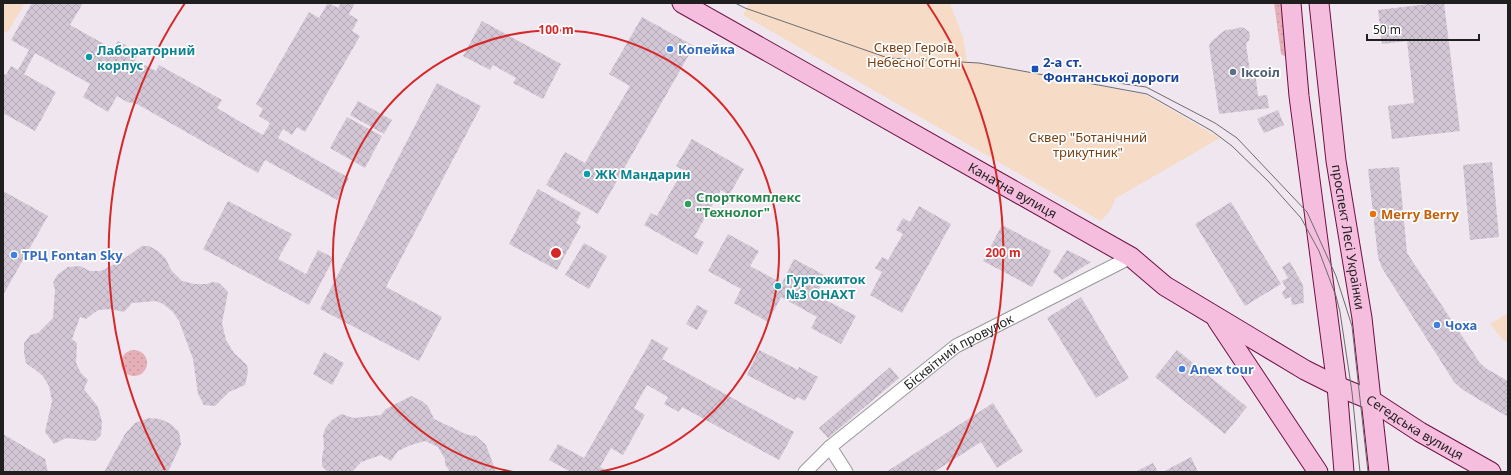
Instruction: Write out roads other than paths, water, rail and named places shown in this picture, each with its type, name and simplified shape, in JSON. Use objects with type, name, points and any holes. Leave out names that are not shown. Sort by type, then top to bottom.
[{"type":"main road","name":"Канатна вулиця","points":[[682,3],[1131,257],[1166,286],[1305,370],[1337,386]]},
{"type":"main road","points":[[1291,3],[1299,96],[1337,386],[1344,472]]},
{"type":"main road","name":"проспект Лесі Українки","points":[[1319,3],[1336,161],[1362,318],[1379,472]]},
{"type":"main road","points":[[1214,316],[1318,472]]},
{"type":"main road","name":"Сегедська вулиця","points":[[1337,386],[1371,400],[1420,432],[1491,472]]},
{"type":"street","name":"Бісквітний провулок","points":[[805,472],[830,447],[956,346],[1131,257]]},
{"type":"street","points":[[830,447],[846,472]]},
{"type":"tram line","points":[[735,3],[745,8],[888,58],[979,63],[1147,94],[1212,131],[1232,146],[1268,181],[1301,218],[1319,251],[1336,296],[1340,312],[1352,392],[1360,472]]},
{"type":"tram line","points":[[1118,83],[1146,87],[1215,123],[1237,138],[1307,212],[1336,276],[1352,326],[1368,472]]},
{"type":"place","name":"Копейка","points":[[670,49]]},
{"type":"place","name":"Лабораторний корпус","points":[[89,57]]},
{"type":"place","name":"2-а ст. Фонтанської дороги","points":[[1035,69]]},
{"type":"place","name":"Іксоіл","points":[[1233,72]]},
{"type":"place","name":"ЖК Мандарин","points":[[587,174]]},
{"type":"place","name":"Спорткомплекс \"Технолог\"","points":[[688,204]]},
{"type":"place","name":"Merry Berry","points":[[1373,214]]},
{"type":"place","name":"ТРЦ Fontan Sky","points":[[14,255]]},
{"type":"place","name":"Гуртожиток №3 ОНАХТ","points":[[778,286]]},
{"type":"place","name":"Чоха","points":[[1437,325]]},
{"type":"place","name":"Anex tour","points":[[1182,369]]},
{"type":"park label","name":"Сквер Героїв Небесної Сотні","points":[[914,54]]},
{"type":"park label","name":"Сквер \"Ботанічний трикутник\"","points":[[1088,144]]}]
